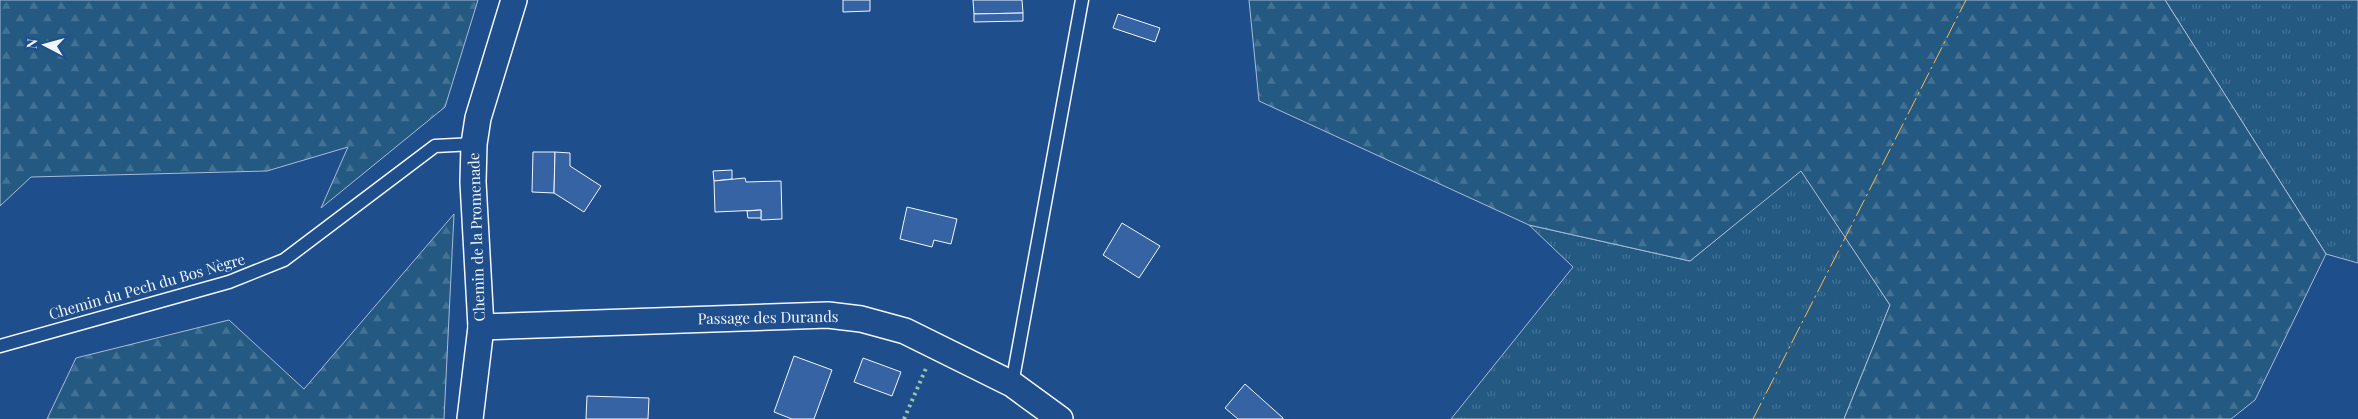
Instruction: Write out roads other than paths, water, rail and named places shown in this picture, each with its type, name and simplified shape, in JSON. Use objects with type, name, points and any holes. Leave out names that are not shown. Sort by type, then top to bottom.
[{"type":"street","name":"Chemin de la Promenade","points":[[470,419],[481,327],[473,182],[474,144],[478,118],[514,0]]},
{"type":"street","name":"Passage des Durands","points":[[481,327],[828,315],[862,319],[905,331],[1012,384],[1060,419]]},
{"type":"lane","points":[[1012,384],[1082,0]]},
{"type":"lane","name":"Chemin du Pech du Bos Nègre","points":[[0,346],[229,282],[284,260],[435,146],[474,144]]}]
